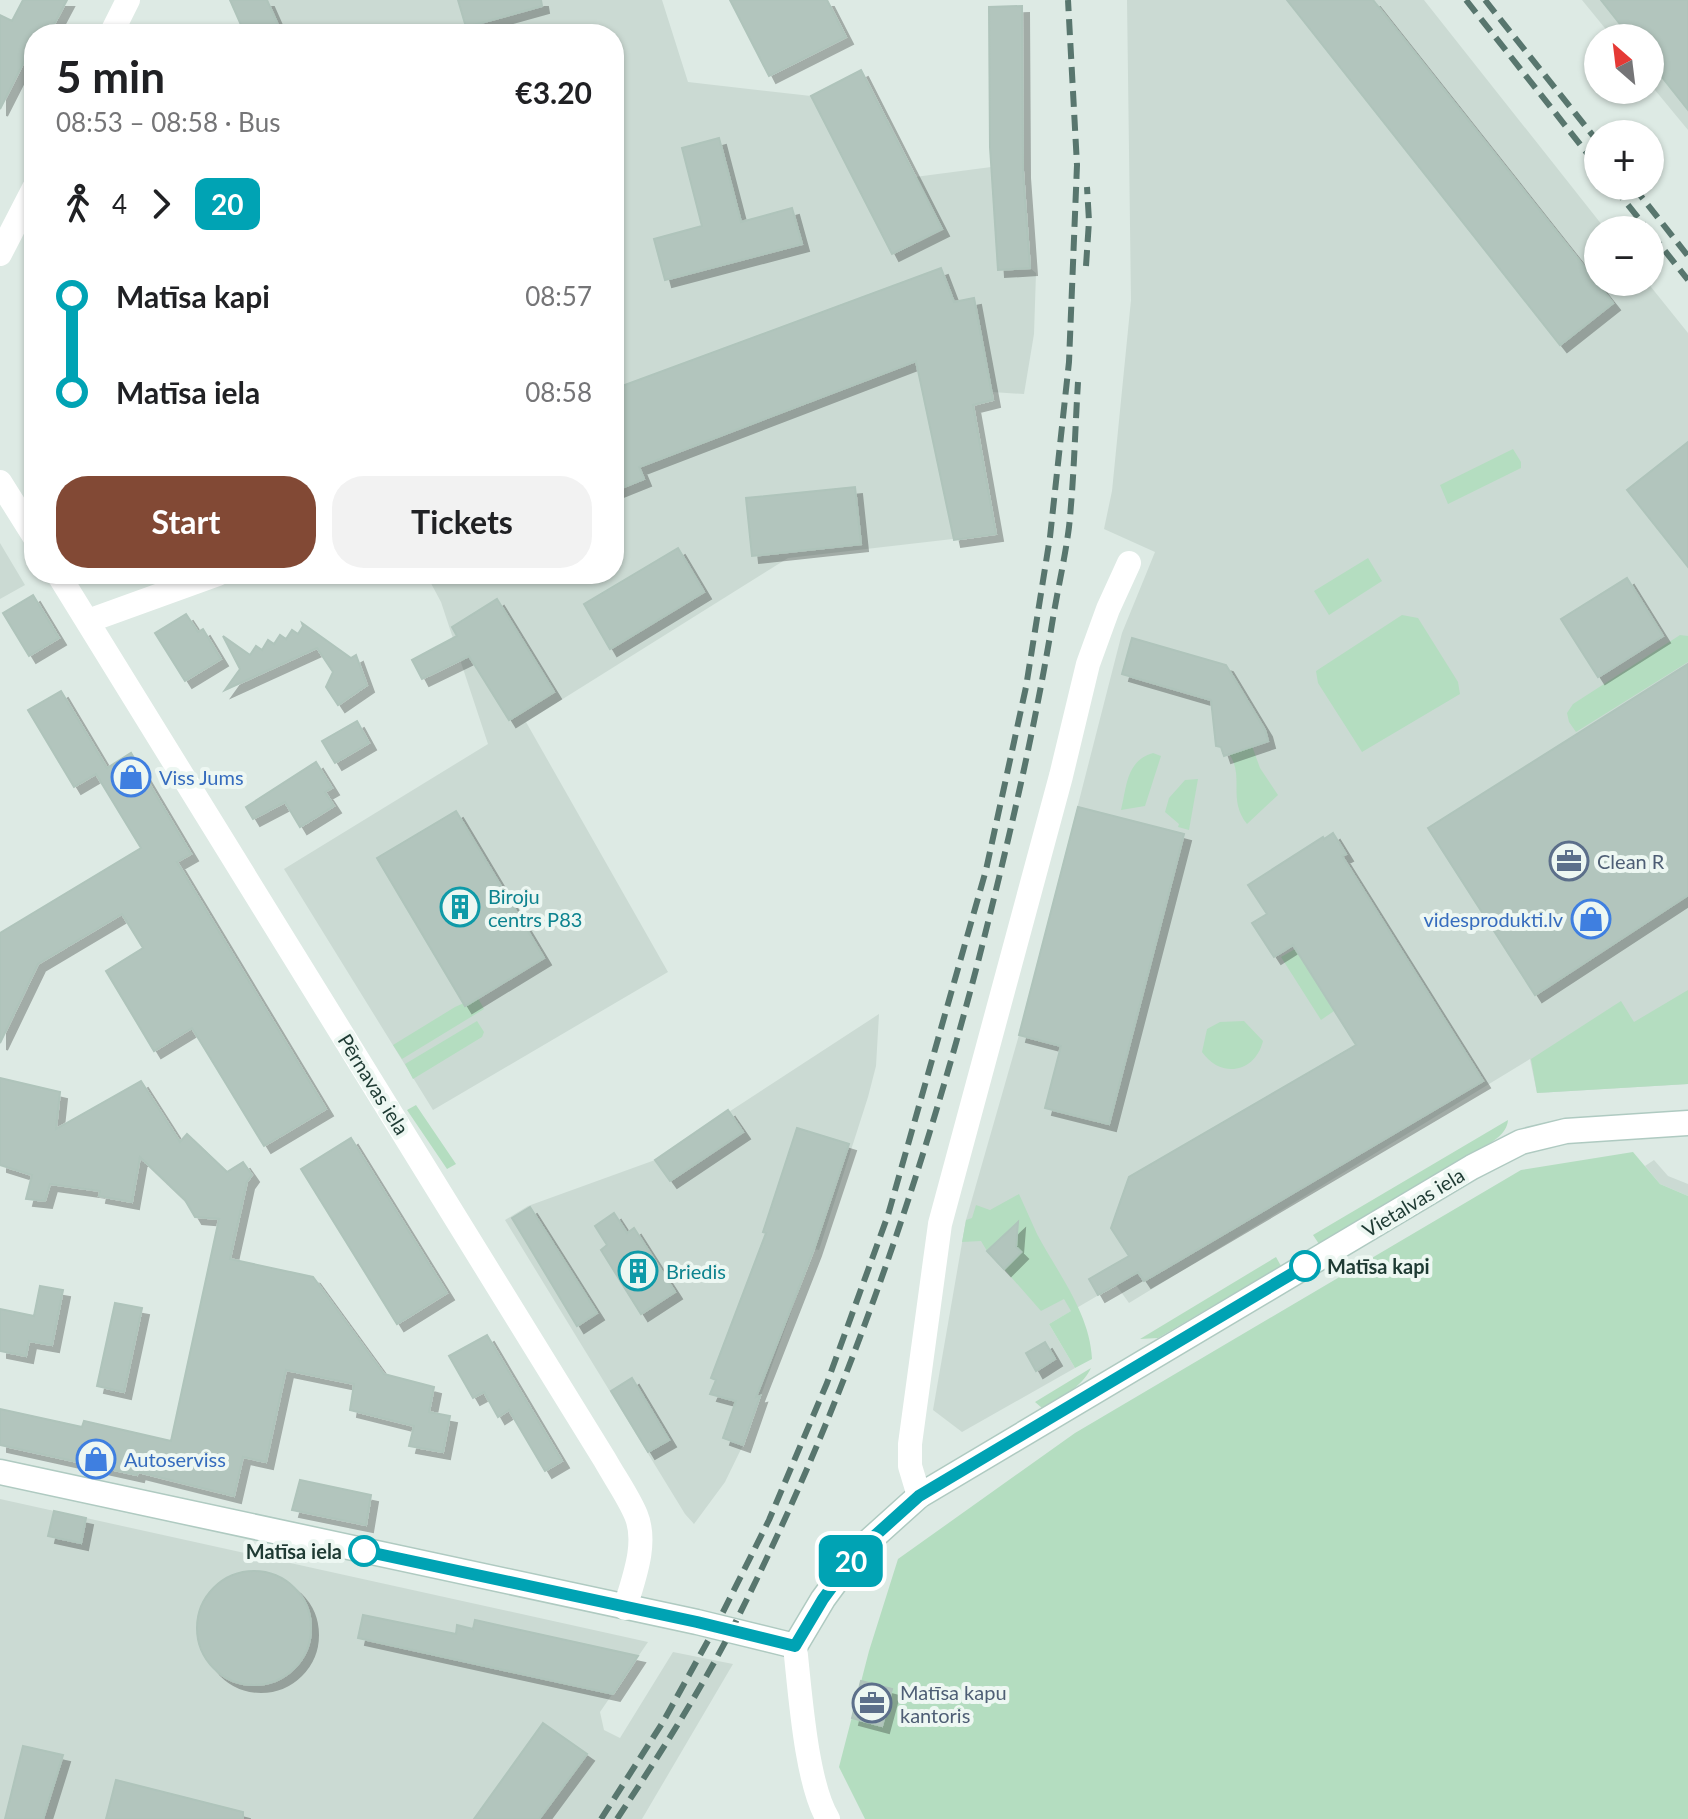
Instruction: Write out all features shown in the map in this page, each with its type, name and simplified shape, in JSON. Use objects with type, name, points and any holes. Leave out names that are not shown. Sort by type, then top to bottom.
[{"type":"street","points":[[116,24],[128,0]]},
{"type":"street","points":[[0,254],[24,207]]},
{"type":"street","points":[[0,482],[24,520]]},
{"type":"street","points":[[919,1496],[910,1466],[910,1444],[940,1224],[1053,806],[1088,664],[1129,563]]},
{"type":"street","name":"Pērnavas iela","points":[[64,584],[636,1515],[639,1553],[625,1608]]},
{"type":"street","points":[[88,621],[190,584]]},
{"type":"street","name":"Vietalvas iela","points":[[795,1646],[823,1599],[859,1550],[919,1496],[1020,1434],[1511,1147],[1566,1131],[1688,1123]]},
{"type":"street","points":[[0,1472],[795,1646],[814,1776],[821,1807],[828,1819]]},
{"type":"shaded area","points":[[230,0],[662,0],[688,82],[811,96],[861,70],[915,177],[1022,163],[1030,268],[1036,273],[1034,334],[1024,394],[992,392],[993,400],[973,406],[996,534],[788,558],[526,722],[668,972],[433,1110],[284,869],[488,744],[441,602],[431,584],[624,584],[624,24],[241,24]]},
{"type":"shaded area","points":[[1127,0],[1424,0],[1595,216],[1584,216],[1584,296],[1658,296],[1688,333],[1688,1084],[1537,1093],[1530,1059],[1129,1303],[1116,1285],[1049,1324],[1075,1368],[962,1432],[933,1410],[966,1220],[1019,1035],[1122,633],[1155,552],[1104,529],[1112,491],[1131,300]]},
{"type":"shaded area","points":[[1582,0],[1688,0],[1688,130],[1664,101],[1664,24],[1602,24]]},
{"type":"shaded area","points":[[0,543],[25,585],[0,599]]},
{"type":"shaded area","points":[[879,1014],[876,1066],[819,1250],[814,1249],[743,1445],[725,1482],[694,1524],[505,1220],[528,1206],[655,1160]]},
{"type":"shaded area","points":[[1654,1160],[1668,1176],[1688,1184],[1688,1196],[1660,1184],[1645,1166]]},
{"type":"shaded area","points":[[0,1499],[648,1642],[600,1712],[604,1730],[620,1738],[673,1652],[733,1664],[642,1819],[0,1819]]},
{"type":"green space","points":[[1513,449],[1521,468],[1448,504],[1440,485]]},
{"type":"green space","points":[[1368,558],[1382,581],[1329,615],[1314,591]]},
{"type":"green space","points":[[1402,615],[1418,618],[1458,682],[1460,694],[1362,752],[1318,683],[1316,671]]},
{"type":"green space","points":[[1680,635],[1688,636],[1688,662],[1576,732],[1567,713],[1573,704]]},
{"type":"green space","points":[[1252,746],[1260,768],[1278,795],[1247,824],[1238,806],[1236,771],[1229,754]]},
{"type":"green space","points":[[1153,753],[1161,756],[1145,806],[1121,810],[1133,768]]},
{"type":"green space","points":[[1198,779],[1189,830],[1178,827],[1179,824],[1165,812],[1169,798],[1185,780]]},
{"type":"green space","points":[[1295,949],[1334,1011],[1321,1020],[1281,957]]},
{"type":"green space","points":[[1688,990],[1688,1084],[1537,1093],[1531,1059],[1621,1001],[1634,1022]]},
{"type":"green space","points":[[478,998],[484,1009],[402,1059],[393,1045],[455,1007]]},
{"type":"green space","points":[[477,1021],[484,1032],[482,1037],[413,1079],[405,1064]]},
{"type":"green space","points":[[1244,1021],[1263,1041],[1253,1060],[1237,1069],[1228,1069],[1210,1061],[1202,1052],[1207,1029],[1220,1022]]},
{"type":"green space","points":[[416,1105],[456,1164],[447,1169],[407,1110]]},
{"type":"green space","points":[[1508,1120],[1501,1134],[1479,1150],[1319,1244],[1313,1235]]},
{"type":"green space","name":"Matīsa kapi","points":[[1633,1152],[1660,1184],[1688,1196],[1688,1819],[865,1819],[839,1767],[869,1651],[898,1559],[1075,1433],[1521,1170]]},
{"type":"green space","points":[[1019,1194],[1085,1325],[1092,1359],[1075,1368],[1049,1324],[1071,1311],[1064,1299],[1041,1311],[1004,1269],[1021,1252],[1005,1235],[987,1251],[981,1241],[962,1242],[966,1220],[972,1218],[976,1205],[990,1210]]},
{"type":"green space","points":[[1276,1257],[1281,1266],[1158,1338],[1140,1339]]},
{"type":"green space","points":[[1091,1368],[1082,1382],[1063,1396],[1042,1408],[1035,1402]]},
{"type":"building","points":[[23,0],[67,0],[54,24],[24,24],[24,62],[0,109],[0,15],[12,21]]},
{"type":"building","points":[[230,0],[267,0],[278,24],[241,24]]},
{"type":"building","points":[[458,0],[541,0],[542,6],[477,24],[465,24]]},
{"type":"building","points":[[730,0],[827,0],[846,37],[769,76]]},
{"type":"building","points":[[1287,0],[1373,0],[1584,266],[1584,296],[1607,296],[1613,303],[1560,345]]},
{"type":"building","points":[[1601,0],[1688,0],[1688,110],[1664,80],[1664,24],[1620,24]]},
{"type":"building","points":[[1022,6],[1023,171],[1030,268],[998,270],[990,147],[989,7]]},
{"type":"building","points":[[861,70],[942,229],[892,254],[811,96]]},
{"type":"building","points":[[719,138],[741,222],[792,208],[802,244],[665,280],[654,239],[702,226],[682,148]]},
{"type":"building","points":[[941,268],[954,302],[974,298],[993,400],[973,405],[996,534],[954,540],[916,361],[639,467],[644,479],[624,487],[624,385]]},
{"type":"building","points":[[1688,442],[1688,567],[1627,490]]},
{"type":"building","points":[[855,487],[861,544],[752,556],[746,498]]},
{"type":"building","points":[[678,548],[704,592],[610,649],[584,604],[618,584],[624,584],[624,580]]},
{"type":"building","points":[[1627,578],[1663,636],[1598,677],[1561,619]]},
{"type":"building","points":[[33,595],[59,638],[29,656],[3,613]]},
{"type":"building","points":[[497,599],[554,692],[509,720],[469,656],[422,679],[412,660],[457,636],[452,627]]},
{"type":"building","points":[[186,614],[198,632],[203,629],[221,659],[185,681],[155,633]]},
{"type":"building","points":[[302,623],[351,658],[356,655],[367,685],[338,705],[326,687],[333,672],[317,648],[225,690],[240,669],[223,636],[250,655],[256,646],[262,650],[268,640],[274,644],[280,635],[286,639],[292,630],[298,634]]},
{"type":"building","points":[[1132,638],[1226,665],[1265,730],[1268,741],[1224,756],[1221,747],[1216,746],[1211,700],[1122,674]]},
{"type":"building","name":"Clean R","points":[[1688,664],[1688,895],[1535,995],[1428,828]]},
{"type":"building","points":[[61,691],[107,768],[131,753],[191,854],[177,862],[326,1109],[264,1146],[192,1028],[154,1051],[106,971],[143,948],[122,914],[38,964],[0,1043],[0,933],[141,848],[96,774],[74,787],[28,710]]},
{"type":"building","points":[[357,721],[369,743],[335,763],[322,741]]},
{"type":"building","points":[[316,762],[332,788],[325,792],[334,806],[300,827],[285,802],[253,819],[246,807]]},
{"type":"building","points":[[1078,807],[1184,834],[1109,1124],[1045,1108],[1061,1046],[1019,1035]]},
{"type":"building","name":"Biroju centrs P83","points":[[456,811],[544,958],[465,1006],[377,858]]},
{"type":"building","points":[[1333,833],[1346,854],[1342,856],[1483,1081],[1144,1281],[1138,1272],[1098,1295],[1089,1279],[1129,1256],[1111,1228],[1129,1177],[1356,1045],[1293,945],[1274,957],[1252,923],[1267,914],[1248,885]]},
{"type":"building","points":[[0,1078],[60,1092],[56,1129],[141,1081],[180,1142],[187,1134],[227,1172],[243,1162],[252,1175],[247,1182],[230,1259],[313,1277],[384,1374],[434,1387],[429,1412],[450,1416],[443,1452],[409,1446],[414,1426],[350,1410],[354,1384],[286,1370],[266,1462],[243,1457],[234,1496],[138,1472],[137,1475],[0,1445],[0,1409],[82,1427],[84,1421],[171,1441],[219,1219],[195,1217],[185,1200],[140,1157],[132,1202],[99,1196],[100,1191],[50,1184],[45,1201],[26,1199],[32,1175],[0,1165]]},
{"type":"building","points":[[728,1110],[743,1132],[670,1181],[655,1160]]},
{"type":"building","points":[[797,1128],[849,1144],[814,1249],[756,1397],[760,1396],[743,1445],[723,1438],[736,1401],[710,1394],[716,1380],[711,1378],[766,1233],[763,1232]]},
{"type":"building","points":[[351,1138],[447,1293],[397,1324],[301,1169]]},
{"type":"building","points":[[530,1207],[597,1313],[577,1326],[512,1218]]},
{"type":"building","name":"Briedis","points":[[614,1213],[627,1233],[634,1228],[675,1292],[641,1314],[601,1250],[607,1245],[595,1226]]},
{"type":"building","points":[[1018,1222],[1016,1247],[1021,1252],[1004,1269],[987,1251]]},
{"type":"building","points":[[40,1286],[63,1290],[52,1345],[29,1341],[26,1356],[0,1351],[0,1309],[34,1316]]},
{"type":"building","points":[[115,1303],[142,1308],[124,1392],[97,1386]]},
{"type":"building","points":[[487,1335],[562,1461],[545,1471],[509,1410],[498,1417],[484,1392],[473,1398],[449,1356]]},
{"type":"building","points":[[1045,1342],[1055,1359],[1036,1371],[1026,1353]]},
{"type":"building","points":[[632,1378],[669,1440],[648,1452],[611,1391]]},
{"type":"building","points":[[300,1480],[371,1495],[366,1525],[292,1510]]},
{"type":"building","points":[[54,1511],[86,1518],[81,1543],[48,1536]]},
{"type":"building","points":[[254,1571],[276,1575],[294,1588],[307,1606],[311,1628],[307,1650],[294,1668],[276,1681],[254,1685],[232,1681],[214,1668],[201,1650],[197,1628],[201,1606],[214,1588],[232,1575]]},
{"type":"building","points":[[363,1615],[456,1634],[457,1625],[473,1629],[475,1620],[638,1656],[613,1694],[358,1638]]},
{"type":"building","name":"Matīsa kapu kantoris","points":[[861,1681],[892,1689],[882,1726],[852,1718]]},
{"type":"building","points":[[543,1723],[587,1754],[539,1819],[474,1819]]},
{"type":"building","points":[[23,1746],[63,1755],[43,1819],[5,1819]]},
{"type":"building","points":[[116,1780],[243,1812],[243,1819],[106,1819]]},
{"type":"railway","points":[[601,1819],[663,1722],[715,1628],[769,1520],[827,1383],[888,1215],[986,870],[1026,687],[1050,537],[1069,362],[1077,165],[1068,0]]},
{"type":"railway","points":[[1466,0],[1584,149]]},
{"type":"railway","points":[[1485,0],[1584,124]]},
{"type":"railway","points":[[1086,266],[1089,221],[1087,187]]},
{"type":"railway","points":[[1624,200],[1637,216]]},
{"type":"railway","points":[[1644,200],[1688,256]]},
{"type":"railway","points":[[1664,250],[1688,280]]},
{"type":"railway","points":[[617,1819],[705,1678],[771,1549],[841,1385],[902,1218],[955,1048],[1029,748],[1069,527],[1078,382]]},
{"type":"bus line","name":"20","points":[[364,1551],[795,1646],[823,1599],[859,1550],[919,1496],[1305,1266]]},
{"type":"place","name":"Viss Jums","points":[[131,777]]},
{"type":"place","name":"Clean R","points":[[1569,861]]},
{"type":"place","name":"Biroju centrs P83","points":[[460,907]]},
{"type":"place","name":"videsprodukti.lv","points":[[1591,919]]},
{"type":"place","name":"Matīsa kapi","points":[[1305,1266]]},
{"type":"place","name":"Briedis","points":[[638,1271]]},
{"type":"place","name":"Autoserviss","points":[[96,1459]]},
{"type":"place","name":"Matīsa iela","points":[[364,1551]]},
{"type":"place","name":"Matīsa kapu kantoris","points":[[872,1703]]}]
